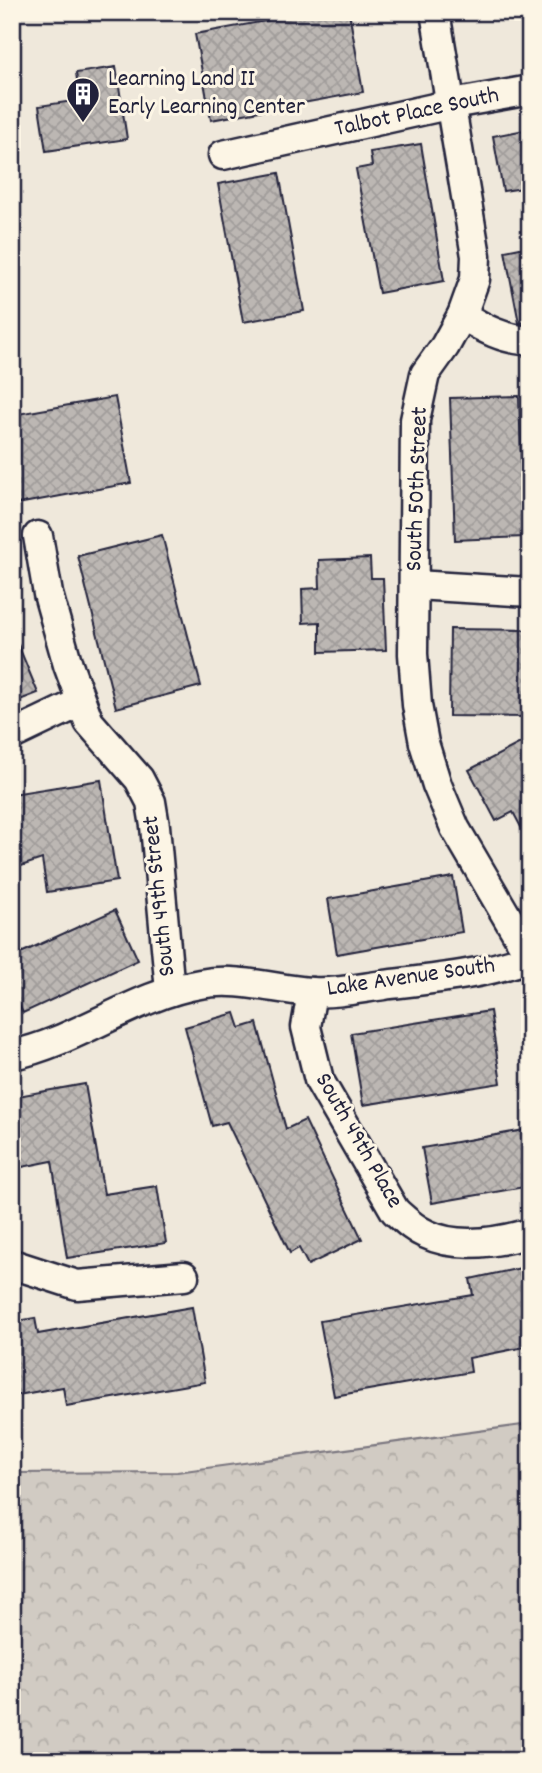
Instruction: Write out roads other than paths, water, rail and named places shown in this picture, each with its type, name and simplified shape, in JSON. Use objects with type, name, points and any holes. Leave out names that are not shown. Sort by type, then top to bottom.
[{"type":"street","name":"South 50th Street","points":[[435,12],[476,256],[475,279],[462,315],[425,374],[415,420],[413,654],[417,705],[424,743],[437,785],[455,828],[530,956]]},
{"type":"street","name":"Talbot Place South","points":[[223,155],[452,104],[530,90]]},
{"type":"street","points":[[462,315],[492,334],[530,341]]},
{"type":"street","name":"South 49th Street","points":[[38,536],[48,594],[68,665],[89,722],[139,779],[151,802],[170,991]]},
{"type":"street","points":[[415,585],[530,592]]},
{"type":"street","points":[[12,735],[81,702]]},
{"type":"street","name":"Lake Avenue South","points":[[12,1055],[36,1050],[170,991],[202,983],[236,982],[312,992],[461,975],[530,956]]},
{"type":"street","name":"South 49th Place","points":[[312,992],[306,1027],[318,1080],[395,1211],[428,1235],[477,1243],[530,1233]]},
{"type":"street","points":[[12,1264],[77,1284],[184,1276]]},
{"type":"place","name":"Learning Land II Early Learning Center","points":[[83,124]]}]
